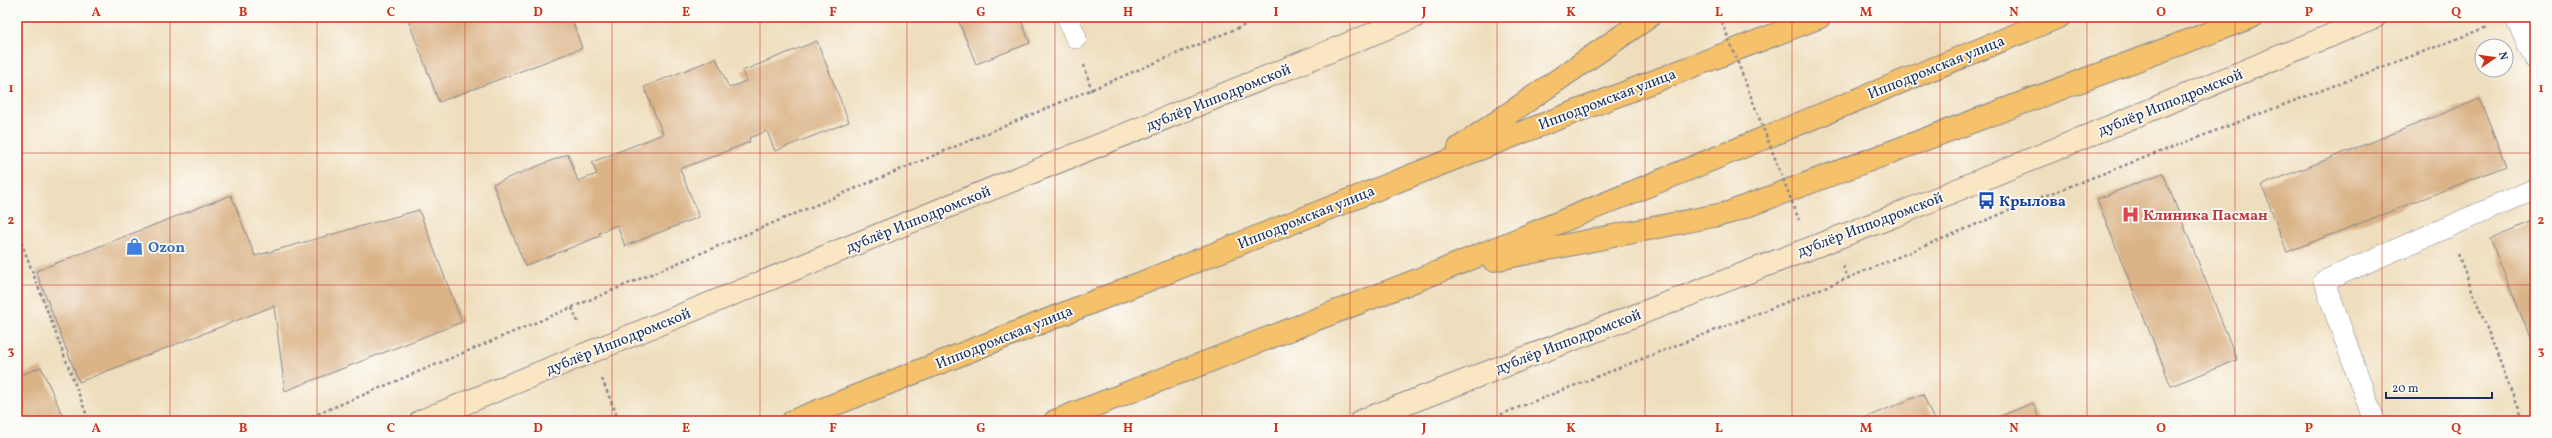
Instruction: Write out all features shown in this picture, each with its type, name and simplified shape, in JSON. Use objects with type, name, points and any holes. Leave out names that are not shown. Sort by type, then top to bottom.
[{"type":"highway","points":[[1428,169],[1649,17]]},
{"type":"highway","name":"Ипподромская улица","points":[[792,421],[1428,169],[1820,17]]},
{"type":"highway","name":"Ипподромская улица","points":[[1055,421],[1443,270],[2058,17]]},
{"type":"highway","points":[[1443,270],[1728,213],[2252,17]]},
{"type":"street","name":"дублёр Ипподромской","points":[[421,421],[1414,17]]},
{"type":"street","name":"дублёр Ипподромской","points":[[1361,421],[1894,216],[2375,17]]},
{"type":"lane","points":[[1067,17],[1076,38]]},
{"type":"lane","points":[[2515,17],[2535,59]]},
{"type":"lane","points":[[2374,421],[2324,281],[2535,189]]},
{"type":"path","points":[[301,421],[1264,17]]},
{"type":"path","points":[[1720,17],[1799,220]]},
{"type":"path","points":[[1484,421],[1848,278],[2044,196],[2493,25]]},
{"type":"path","points":[[2447,227],[2523,421]]},
{"type":"path","points":[[17,230],[89,421]]},
{"type":"path","points":[[601,376],[619,421]]},
{"type":"building","points":[[407,17],[571,17],[582,48],[439,102]]},
{"type":"building","points":[[957,17],[1020,17],[1030,43],[976,64]]},
{"type":"building","points":[[817,41],[849,122],[775,151],[767,131],[749,138],[750,142],[680,169],[699,217],[625,246],[617,225],[599,233],[600,236],[525,266],[493,184],[568,154],[578,181],[597,174],[592,162],[663,134],[644,87],[716,58],[729,88],[746,81],[742,71]]},
{"type":"building","points":[[2480,99],[2506,166],[2287,252],[2262,185]]},
{"type":"building","points":[[2163,173],[2237,360],[2171,386],[2097,199]]},
{"type":"building","points":[[231,195],[255,256],[419,210],[462,322],[285,391],[274,306],[79,382],[36,271]]},
{"type":"building","points":[[2535,220],[2535,349],[2490,239]]},
{"type":"building","points":[[41,367],[65,421],[17,421],[17,377]]},
{"type":"building","points":[[1923,394],[1934,421],[1857,421]]},
{"type":"building","points":[[2033,403],[2040,421],[1988,421]]},
{"type":"place","name":"Крылова","points":[[1986,201]]},
{"type":"place","name":"Клиника Пасман","points":[[2130,215]]},
{"type":"place","name":"Ozon","points":[[135,247]]}]
